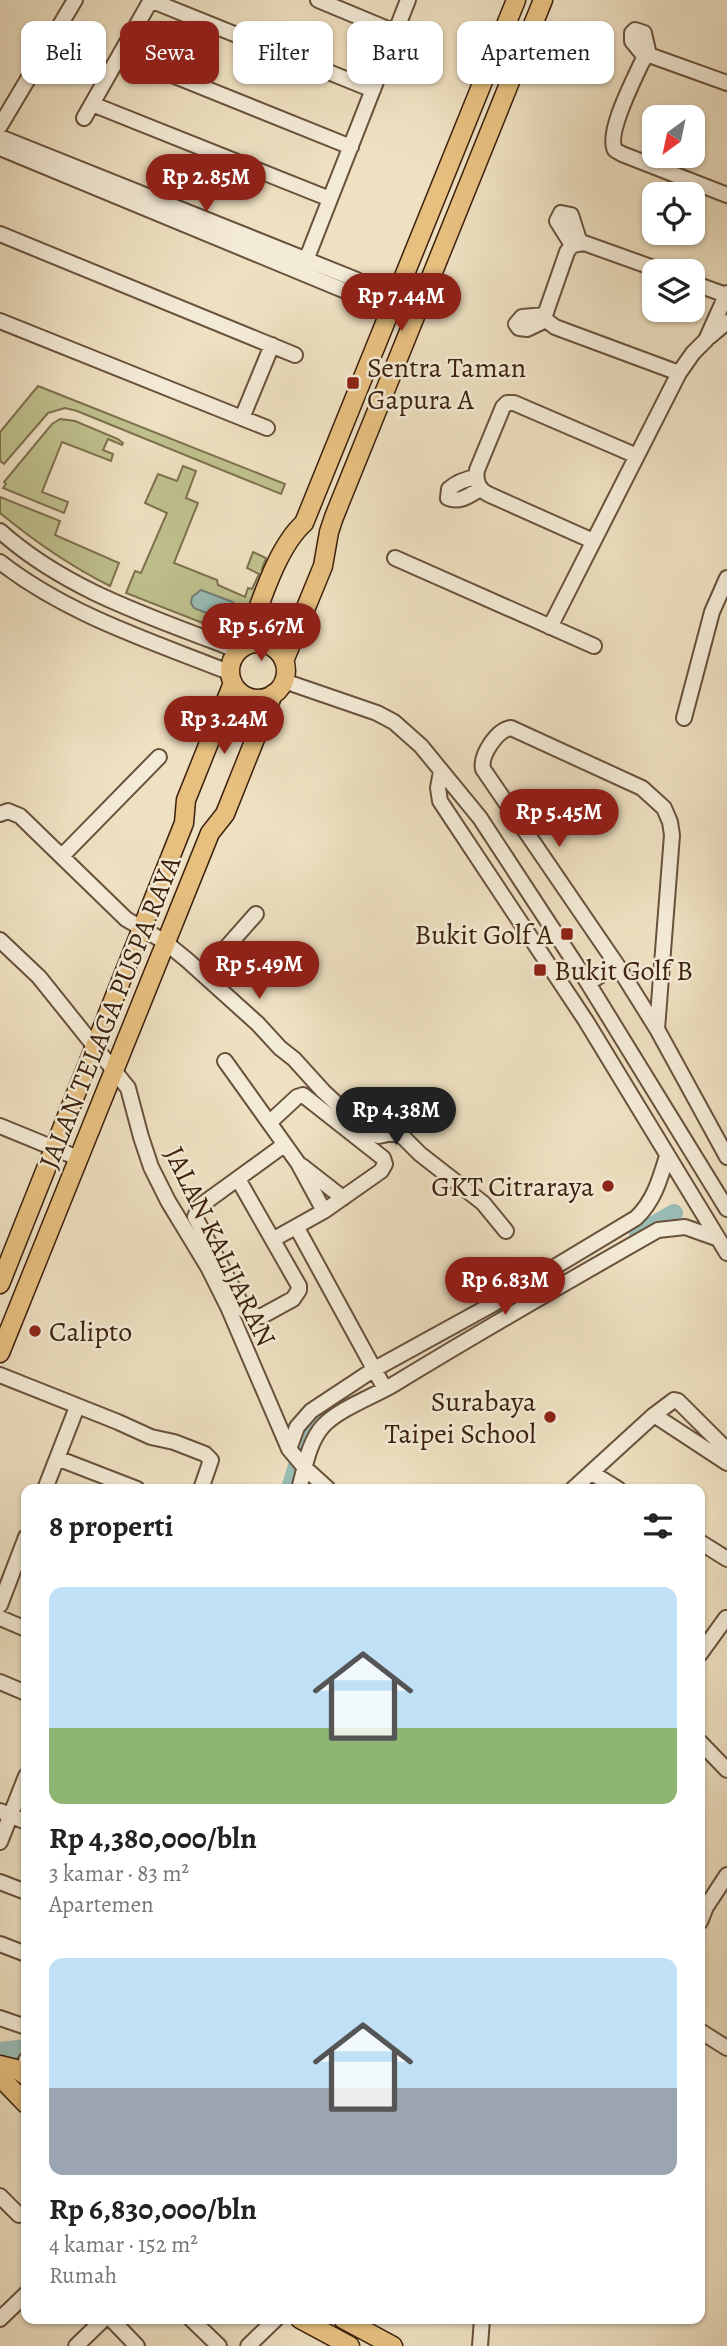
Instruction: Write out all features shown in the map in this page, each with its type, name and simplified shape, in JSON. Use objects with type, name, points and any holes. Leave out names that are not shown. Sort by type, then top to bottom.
[{"type":"main road","points":[[242,649],[260,643],[281,654],[286,668],[279,688],[266,697],[251,697],[238,689],[232,678],[234,657],[242,649],[283,549],[304,523],[516,0]]},
{"type":"main road","points":[[284,661],[323,566],[329,532],[543,0]]},
{"type":"main road","points":[[304,523],[329,532]]},
{"type":"main road","name":"JALAN TELAGA PUSPA RAYA","points":[[0,1284],[184,822],[186,800],[232,678]]},
{"type":"main road","name":"JALAN TELAGA PUSPA RAYA","points":[[0,1353],[210,833],[225,814],[279,688]]},
{"type":"main road","points":[[184,822],[210,833]]},
{"type":"main road","points":[[14,2070],[21,2090]]},
{"type":"main road","points":[[309,2324],[350,2346]]},
{"type":"main road","points":[[352,2324],[393,2346]]},
{"type":"street","points":[[75,0],[1,132],[163,209]]},
{"type":"street","points":[[139,21],[151,0],[373,90]]},
{"type":"street","points":[[318,0],[369,21]]},
{"type":"street","points":[[399,21],[408,0]]},
{"type":"street","points":[[84,118],[120,54]]},
{"type":"street","points":[[727,83],[647,56],[621,111],[612,138],[615,149],[622,154],[727,195]]},
{"type":"street","points":[[195,84],[351,147]]},
{"type":"street","points":[[304,266],[375,84]]},
{"type":"street","points":[[92,104],[330,199]]},
{"type":"street","points":[[0,148],[163,209],[355,287],[390,309]]},
{"type":"street","points":[[0,234],[295,355]]},
{"type":"street","points":[[642,265],[576,244],[567,252],[546,317],[555,327],[679,373]]},
{"type":"street","points":[[705,286],[727,294],[706,340]]},
{"type":"street","points":[[0,321],[267,428]]},
{"type":"street","points":[[550,627],[679,373],[693,353],[727,322]]},
{"type":"street","points":[[242,418],[272,345]]},
{"type":"street","points":[[593,541],[490,495],[478,483],[503,407],[510,402],[637,456]]},
{"type":"street","points":[[0,531],[15,545],[71,582],[102,597],[242,649]]},
{"type":"street","points":[[395,558],[594,646]]},
{"type":"street","points":[[0,562],[50,596],[90,617],[232,678]]},
{"type":"street","points":[[684,718],[712,612],[727,578]]},
{"type":"street","points":[[279,688],[377,713],[394,722],[421,746],[480,818],[588,983],[724,1205]]},
{"type":"street","points":[[657,1029],[672,835],[664,808],[642,788],[512,728],[504,729],[484,757],[481,764],[483,769],[617,965],[657,1029],[727,1157]]},
{"type":"street","points":[[62,856],[159,757]]},
{"type":"street","points":[[442,771],[438,788],[440,801],[586,1021],[727,1253]]},
{"type":"street","points":[[0,814],[8,811],[20,816],[119,913],[165,942],[258,1024],[323,1091],[368,1132],[379,1136],[393,1133],[403,1137],[420,1154],[483,1203],[506,1231]]},
{"type":"street","points":[[202,974],[256,914]]},
{"type":"street","name":"JALAN KALIJARAN","points":[[0,940],[39,977],[128,1088],[141,1138],[160,1187],[218,1287],[298,1467]]},
{"type":"street","points":[[588,983],[617,965]]},
{"type":"street","points":[[586,1021],[604,1009]]},
{"type":"street","points":[[225,1060],[298,1163],[324,1211]]},
{"type":"street","points":[[270,1122],[297,1097],[303,1095],[383,1158],[385,1164],[381,1171],[343,1198],[274,1240]]},
{"type":"street","points":[[0,1126],[78,1158]]},
{"type":"street","points":[[238,1179],[298,1281],[299,1290],[293,1299],[262,1316],[252,1316],[245,1311],[195,1217],[200,1206],[284,1145]]},
{"type":"street","points":[[310,1484],[298,1467],[297,1427],[310,1411],[636,1218],[654,1194],[667,1156]]},
{"type":"street","points":[[298,1163],[343,1198]]},
{"type":"street","points":[[298,1467],[325,1423],[658,1230],[685,1227],[716,1238]]},
{"type":"street","points":[[297,1228],[384,1388]]},
{"type":"street","points":[[0,1375],[151,1437],[174,1442],[209,1457],[211,1460],[203,1484]]},
{"type":"street","points":[[579,1484],[670,1402],[678,1401],[727,1450]]},
{"type":"street","points":[[47,1484],[77,1407]]},
{"type":"street","points":[[654,1415],[727,1463]]},
{"type":"street","points":[[57,1458],[124,1484]]},
{"type":"street","points":[[298,1467],[321,1484]]},
{"type":"street","points":[[592,1473],[610,1484]]},
{"type":"street","points":[[705,1545],[727,1559]]},
{"type":"street","points":[[0,1605],[21,1566]]},
{"type":"street","points":[[0,1618],[21,1627]]},
{"type":"street","points":[[705,1647],[726,1618]]},
{"type":"street","points":[[0,1682],[21,1691]]},
{"type":"street","points":[[705,1747],[727,1770]]},
{"type":"street","points":[[0,1842],[5,1813],[21,1785]]},
{"type":"street","points":[[705,1910],[727,1875]]},
{"type":"street","points":[[0,1882],[21,1890]]},
{"type":"street","points":[[0,1944],[21,1952]]},
{"type":"street","points":[[0,2018],[21,2026]]},
{"type":"street","points":[[705,2034],[727,2048]]},
{"type":"street","points":[[2,2202],[19,2215]]},
{"type":"street","points":[[0,2319],[21,2299]]},
{"type":"street","points":[[76,2346],[99,2324]]},
{"type":"street","points":[[116,2324],[137,2346]]},
{"type":"street","points":[[196,2324],[219,2346]]},
{"type":"street","points":[[248,2346],[271,2324]]},
{"type":"street","points":[[480,2346],[482,2324]]},
{"type":"green space","points":[[38,386],[285,484],[281,494],[65,408],[48,413],[4,464],[0,461],[0,432]]},
{"type":"green space","points":[[60,419],[75,421],[123,443],[122,445],[108,439],[103,450],[113,454],[111,461],[62,442],[42,492],[68,502],[64,513],[3,488],[6,484],[4,482],[52,424]]},
{"type":"green space","points":[[183,466],[196,471],[186,498],[198,503],[174,563],[217,580],[218,585],[245,597],[248,588],[252,589],[259,574],[247,568],[253,552],[266,558],[262,569],[264,575],[250,613],[237,626],[229,629],[218,629],[126,593],[135,571],[141,573],[167,513],[145,503],[158,474],[177,481]]},
{"type":"green space","points":[[0,497],[60,521],[55,535],[119,563],[110,586],[53,552],[0,513]]},
{"type":"water","points":[[201,590],[233,602],[236,607],[232,618],[226,621],[194,608],[192,597]]},
{"type":"waterway","points":[[638,1234],[674,1213]]},
{"type":"waterway","points":[[291,1484],[304,1442],[322,1422]]},
{"type":"waterway","points":[[0,2051],[21,2049]]},
{"type":"place","name":"Sentra Taman Gapura A","points":[[353,383]]},
{"type":"place","name":"Bukit Golf A","points":[[567,934]]},
{"type":"place","name":"Bukit Golf B","points":[[540,970]]},
{"type":"place","name":"GKT Citraraya","points":[[608,1186]]},
{"type":"place","name":"Calipto","points":[[35,1331]]},
{"type":"place","name":"Surabaya Taipei School","points":[[550,1417]]}]
